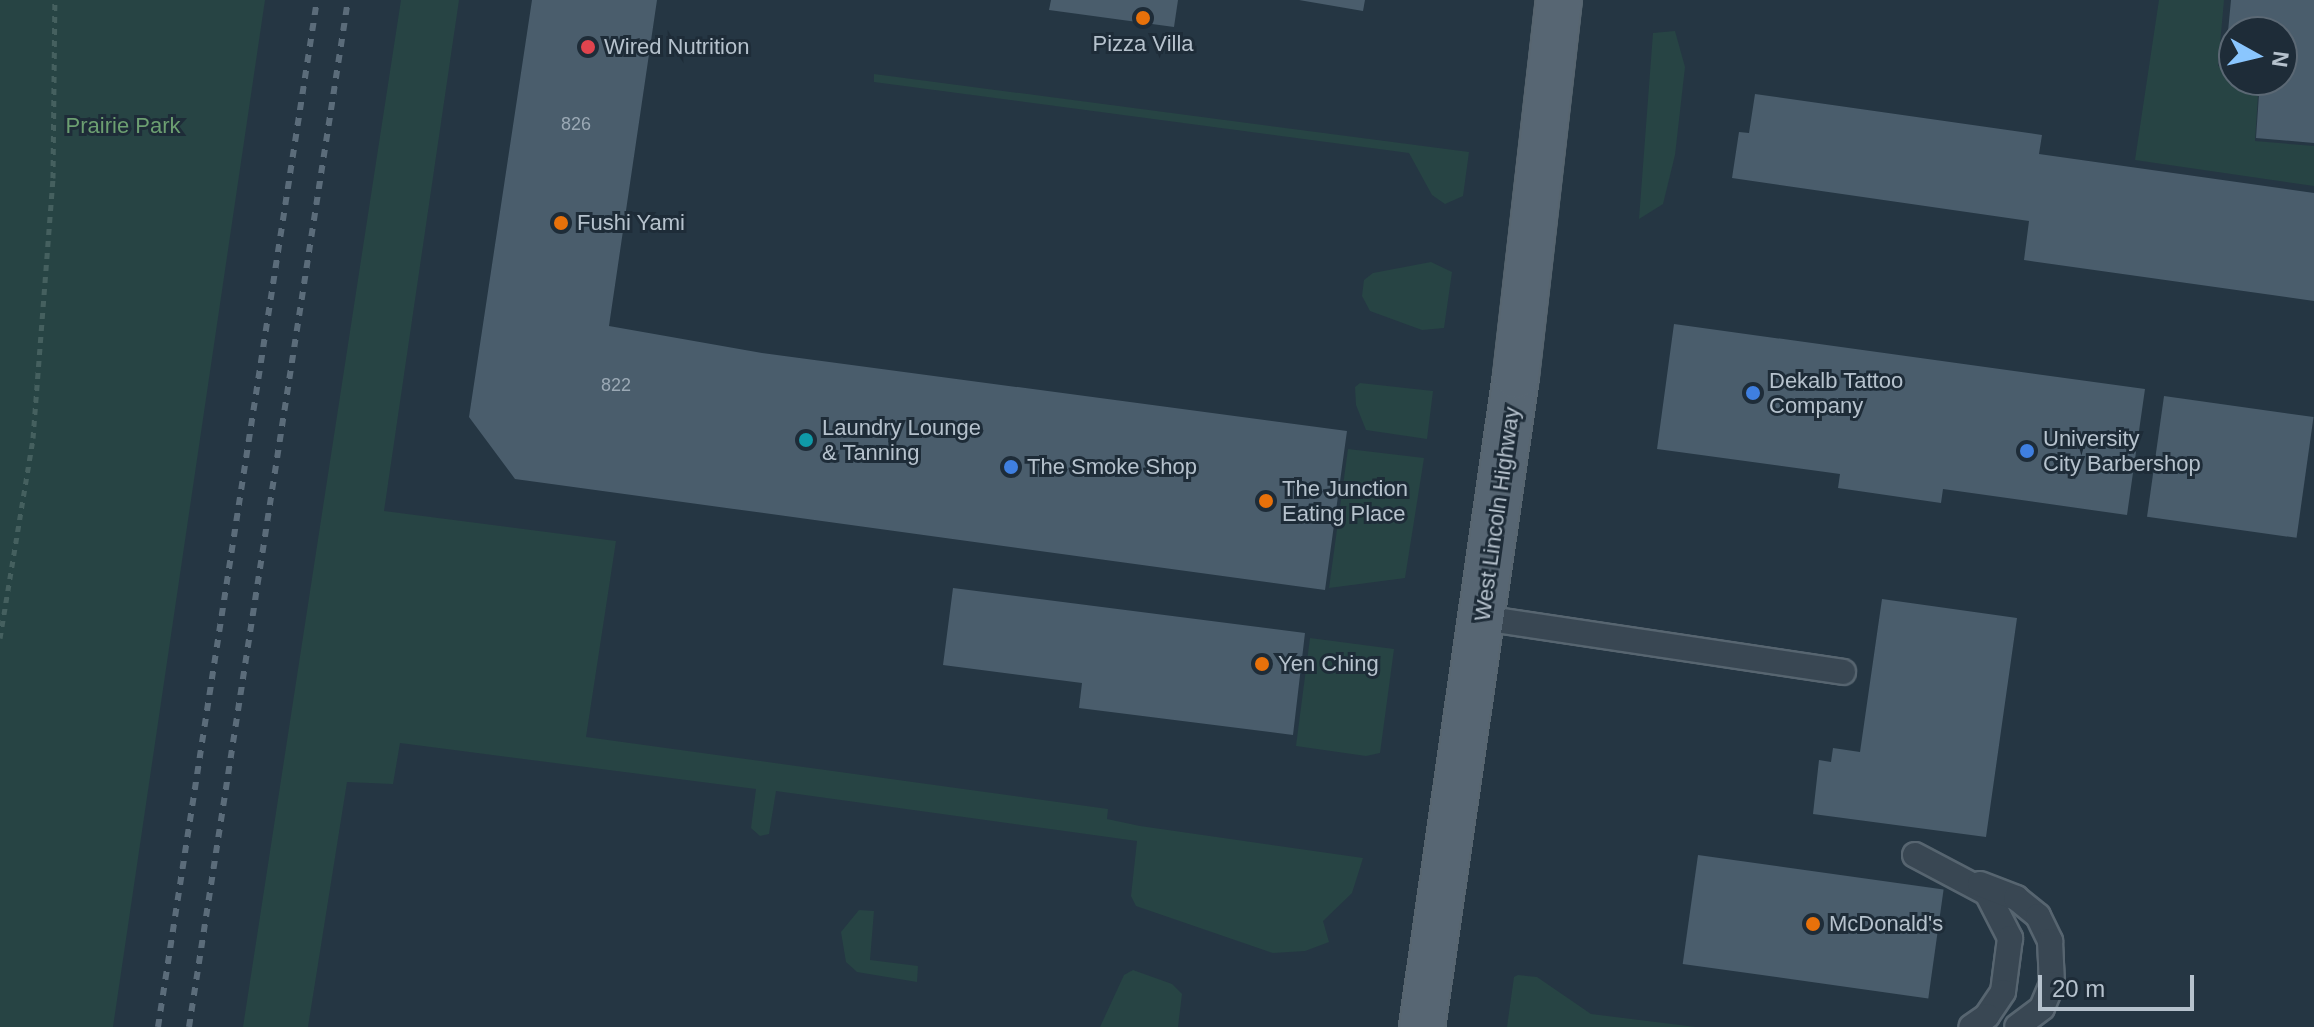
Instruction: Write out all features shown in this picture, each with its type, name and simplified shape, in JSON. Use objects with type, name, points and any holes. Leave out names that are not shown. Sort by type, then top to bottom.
[{"type":"main road","name":"West Lincoln Highway","points":[[1422,1027],[1482,618],[1559,0]]},
{"type":"lane","points":[[1482,618],[1843,672]]},
{"type":"lane","points":[[1915,855],[1967,880],[2016,898],[2038,916],[2050,941],[2052,984],[2042,1008],[2017,1027]]},
{"type":"lane","points":[[1967,880],[1997,907],[2010,938],[2003,992],[1987,1016],[1971,1027]]},
{"type":"path","points":[[0,638],[33,438],[53,178],[55,0]]},
{"type":"green space","name":"Prairie Park","points":[[0,0],[265,0],[113,1027],[0,1027]]},
{"type":"green space","points":[[401,0],[459,0],[384,511],[616,541],[586,737],[1108,809],[1107,819],[1140,826],[1363,858],[1352,893],[1323,921],[1329,942],[1305,951],[1273,953],[1136,906],[1131,896],[1137,841],[776,791],[769,834],[760,836],[751,828],[756,789],[400,743],[393,784],[347,782],[308,1027],[243,1027]]},
{"type":"green space","points":[[2159,0],[2224,0],[2223,16],[2218,16],[2218,96],[2258,96],[2255,141],[2314,146],[2314,186],[2135,160]]},
{"type":"green space","points":[[1675,31],[1685,67],[1675,155],[1663,204],[1639,219],[1653,33]]},
{"type":"green space","points":[[874,74],[1469,152],[1463,196],[1445,204],[1432,195],[1409,153],[874,82]]},
{"type":"green space","points":[[1431,262],[1452,272],[1444,328],[1422,330],[1370,311],[1362,296],[1364,280],[1373,273]]},
{"type":"green space","points":[[1360,383],[1433,391],[1427,439],[1366,430],[1356,405],[1355,387]]},
{"type":"green space","points":[[1348,449],[1424,458],[1405,578],[1329,588]]},
{"type":"green space","points":[[1310,638],[1394,649],[1380,753],[1366,756],[1296,746]]},
{"type":"green space","points":[[859,910],[874,911],[870,960],[918,966],[917,982],[857,972],[846,962],[841,932]]},
{"type":"green space","points":[[1133,970],[1172,984],[1182,994],[1178,1027],[1100,1027],[1124,975]]},
{"type":"green space","points":[[1514,977],[1537,977],[1591,1014],[1696,1027],[1507,1027]]},
{"type":"building","points":[[532,0],[657,0],[609,326],[762,353],[1347,431],[1325,590],[515,479],[469,417]]},
{"type":"building","name":"Pizza Villa","points":[[1051,0],[1178,0],[1174,27],[1049,10]]},
{"type":"building","points":[[1299,0],[1365,0],[1363,11]]},
{"type":"building","points":[[2231,0],[2314,0],[2314,143],[2256,138],[2259,96],[2298,96],[2298,16],[2229,16]]},
{"type":"building","points":[[1755,94],[2042,135],[2039,154],[2314,193],[2314,301],[2024,260],[2029,221],[1732,178],[1739,132],[1749,133]]},
{"type":"building","points":[[1674,324],[2145,389],[2127,515],[1943,489],[1941,503],[1838,488],[1840,474],[1657,449]]},
{"type":"building","points":[[2164,396],[2314,417],[2297,538],[2147,517]]},
{"type":"building","points":[[953,588],[1305,633],[1293,735],[1079,708],[1082,683],[943,665]]},
{"type":"building","points":[[1882,599],[2017,618],[1986,837],[1813,814],[1819,760],[1831,762],[1833,748],[1860,752]]},
{"type":"building","name":"McDonald's","points":[[1698,855],[1944,890],[1928,998],[1683,964]]},
{"type":"railway","points":[[158,1027],[317,0]]},
{"type":"railway","points":[[189,1027],[348,0]]},
{"type":"place","name":"Pizza Villa","points":[[1143,18]]},
{"type":"place","name":"Wired Nutrition","points":[[588,47]]},
{"type":"place","name":"Fushi Yami","points":[[561,223]]},
{"type":"place","name":"Dekalb Tattoo Company","points":[[1753,393]]},
{"type":"place","name":"Laundry Lounge & Tanning","points":[[806,440]]},
{"type":"place","name":"University City Barbershop","points":[[2027,451]]},
{"type":"place","name":"The Smoke Shop","points":[[1011,467]]},
{"type":"place","name":"The Junction Eating Place","points":[[1266,501]]},
{"type":"place","name":"Yen Ching","points":[[1262,664]]},
{"type":"place","name":"McDonald's","points":[[1813,924]]}]
